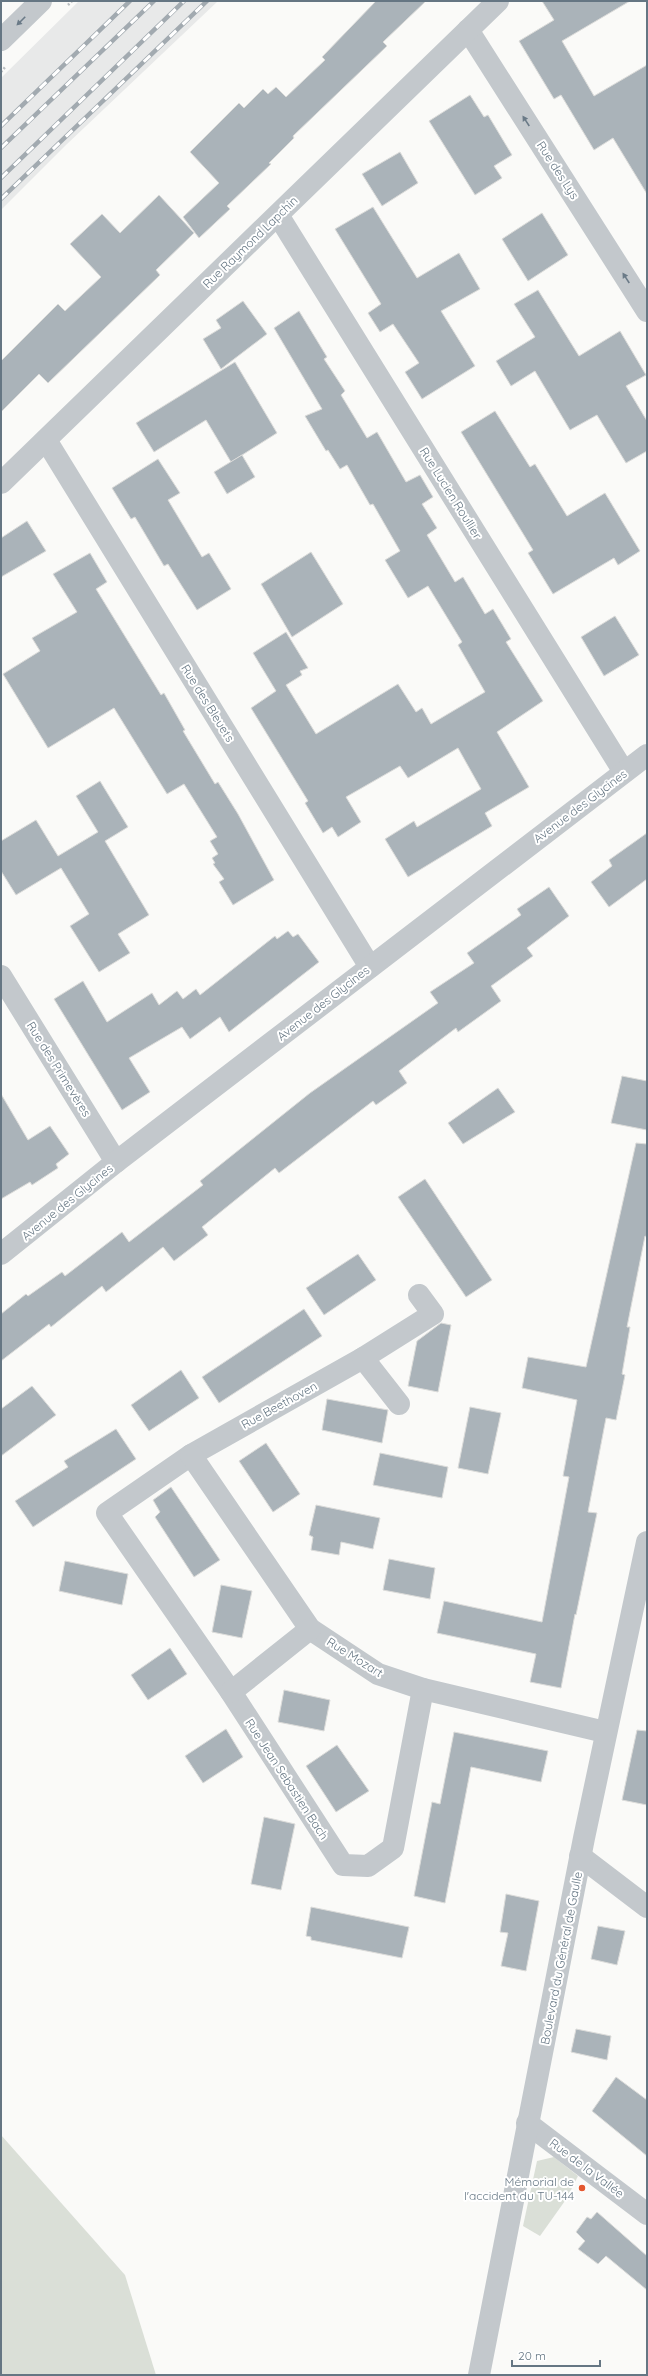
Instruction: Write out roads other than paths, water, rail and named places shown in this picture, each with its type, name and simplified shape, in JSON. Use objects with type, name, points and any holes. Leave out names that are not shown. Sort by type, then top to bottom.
[{"type":"street","points":[[1,40],[41,1]]},
{"type":"street","name":"Rue Raymond Lapchin","points":[[1,483],[498,1]]},
{"type":"street","name":"Rue des Lys","points":[[468,30],[647,310]]},
{"type":"street","name":"Rue Lucien Roullier","points":[[278,215],[624,772]]},
{"type":"street","name":"Rue des Bleuets","points":[[46,440],[370,967]]},
{"type":"street","name":"Avenue des Glycines","points":[[1,1254],[116,1162],[647,755]]},
{"type":"street","name":"Rue des Primevères","points":[[1,976],[116,1162]]},
{"type":"street","name":"Rue Beethoven","points":[[107,1514],[191,1455],[363,1358],[433,1314],[419,1295]]},
{"type":"street","points":[[363,1358],[399,1404]]},
{"type":"street","name":"Rue Mozart","points":[[191,1455],[310,1629],[378,1674],[424,1689],[605,1732]]},
{"type":"street","name":"Rue Jean Sebastien Bach","points":[[107,1514],[231,1692],[342,1865],[368,1866],[393,1848],[424,1689]]},
{"type":"street","name":"Boulevard du Général de Gaulle","points":[[479,2375],[527,2123],[546,2041],[580,1856],[605,1732],[643,1583],[647,1542]]},
{"type":"street","points":[[231,1692],[310,1629]]},
{"type":"street","points":[[580,1856],[647,1907]]},
{"type":"street","name":"Rue de la Vallée","points":[[527,2123],[647,2214]]},
{"type":"railway","points":[[1,126],[130,1]]},
{"type":"railway","points":[[1,148],[154,1]]},
{"type":"railway","points":[[1,178],[184,1]]},
{"type":"railway","points":[[1,199],[207,1]]},
{"type":"place","name":"Mémorial de l'accident du TU-144","points":[[582,2188]]}]
